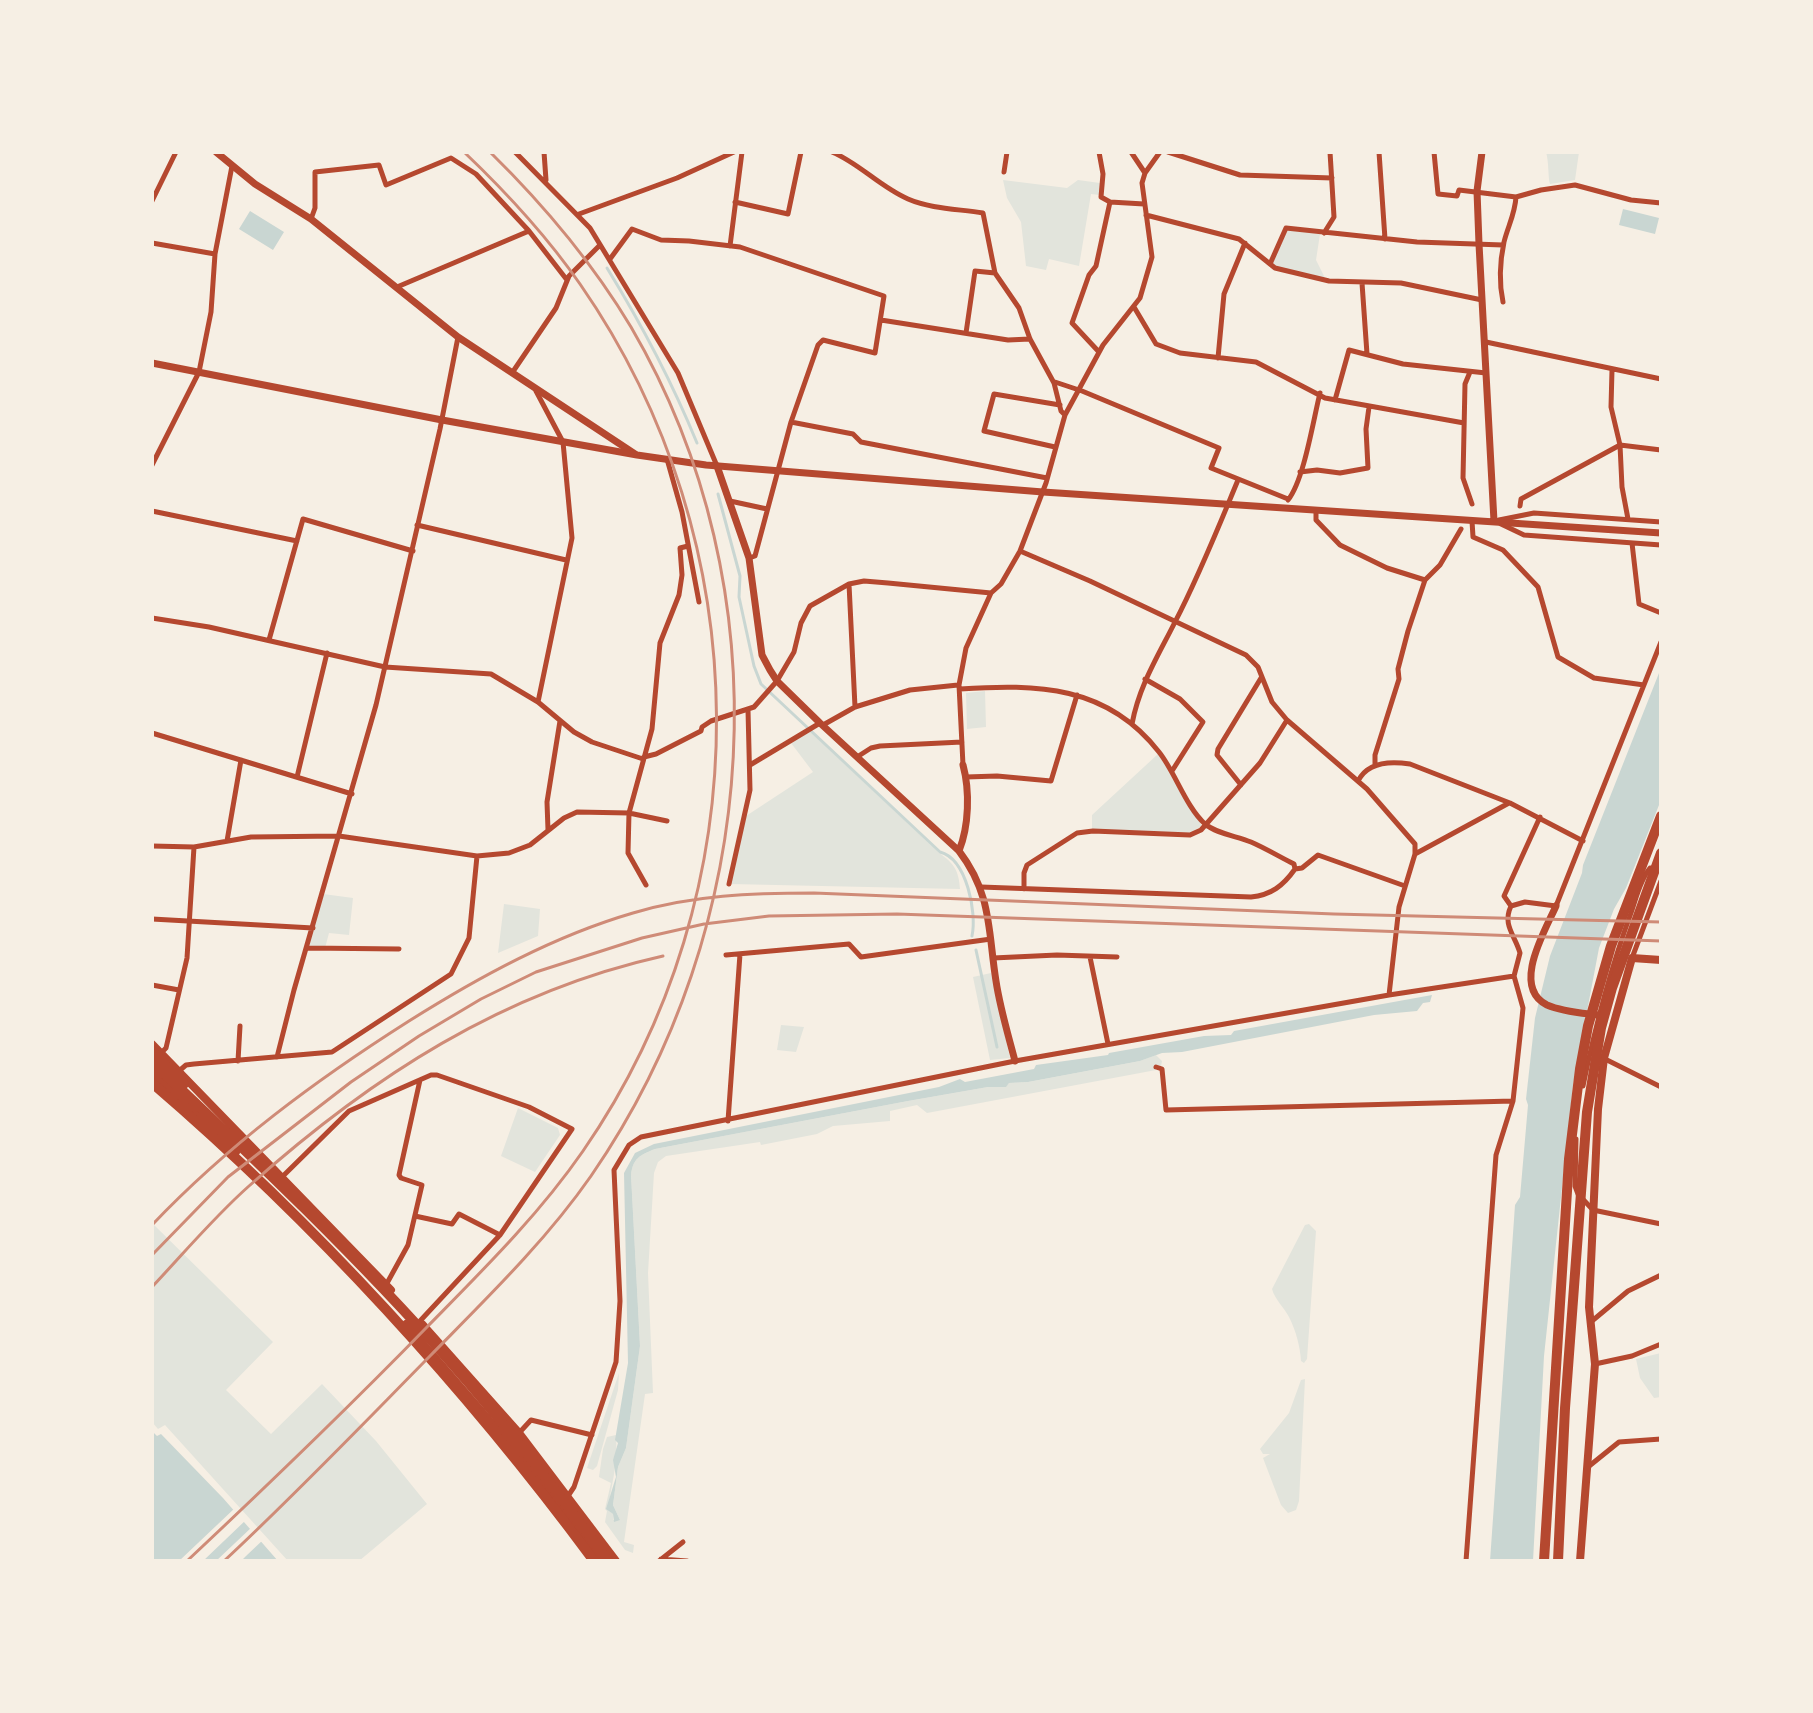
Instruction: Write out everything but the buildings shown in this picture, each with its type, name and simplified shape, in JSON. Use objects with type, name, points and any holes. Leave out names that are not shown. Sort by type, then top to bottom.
[{"type":"highway","points":[[1544,1561],[1575,1097],[1599,984],[1661,816]]},
{"type":"highway","points":[[1558,1561],[1568,1362],[1587,1112],[1601,1028],[1612,988],[1661,853]]},
{"type":"highway","points":[[157,1052],[212,1118]]},
{"type":"highway","points":[[152,1062],[348,1253],[453,1365],[608,1561]]},
{"type":"highway","points":[[152,1078],[342,1265],[443,1373],[594,1561]]},
{"type":"main road","points":[[216,152],[255,184],[311,219],[458,337],[637,455]]},
{"type":"main road","points":[[1482,152],[1477,191],[1494,521]]},
{"type":"main road","points":[[152,363],[442,420],[717,466],[1043,492],[1661,533]]},
{"type":"main road","points":[[717,466],[749,558],[762,655],[777,681],[959,851],[972,868],[987,904],[999,998],[1015,1061]]},
{"type":"main road","points":[[959,851],[964,837],[966,777],[963,765]]},
{"type":"main road","points":[[1556,906],[1533,964],[1530,978],[1534,991],[1541,1001],[1551,1006],[1596,1015]]},
{"type":"main road","points":[[1580,1561],[1595,1364],[1589,1307],[1590,1264],[1596,1138],[1604,1058],[1632,958],[1661,960]]},
{"type":"main road","points":[[152,1044],[420,1321],[519,1433],[616,1561]]},
{"type":"main road","points":[[152,1078],[273,1188],[412,1330],[509,1443],[601,1561]]},
{"type":"street","points":[[152,201],[176,152]]},
{"type":"street","points":[[515,152],[579,214],[610,259],[678,373],[717,466]]},
{"type":"street","points":[[544,152],[546,181]]},
{"type":"street","points":[[579,214],[677,178],[734,152]]},
{"type":"street","points":[[730,246],[742,152]]},
{"type":"street","points":[[735,202],[788,214],[801,152]]},
{"type":"street","points":[[832,152],[906,198],[983,213],[995,273],[1019,308],[1030,339],[1054,383],[1065,415]]},
{"type":"street","points":[[1004,172],[1007,152]]},
{"type":"street","points":[[1099,152],[1103,174],[1101,197],[1110,202],[1144,204]]},
{"type":"street","points":[[1131,152],[1145,173]]},
{"type":"street","points":[[963,765],[959,687],[966,648],[991,593],[1001,584],[1020,551],[1043,492],[1065,415],[1099,352],[1140,298],[1152,257],[1142,183],[1145,173],[1160,152]]},
{"type":"street","points":[[1168,152],[1240,175],[1332,178]]},
{"type":"street","points":[[1324,233],[1334,217],[1330,152]]},
{"type":"street","points":[[1379,152],[1385,239]]},
{"type":"street","points":[[1434,152],[1438,194],[1457,196],[1459,190],[1516,197],[1575,185],[1631,200],[1661,203]]},
{"type":"street","points":[[311,219],[315,208],[315,172],[379,165],[386,185],[451,158],[476,174],[529,231],[567,280]]},
{"type":"street","points":[[152,465],[199,372],[211,312],[215,254],[232,166]]},
{"type":"street","points":[[1503,302],[1500,288],[1503,245],[1515,215],[1516,197]]},
{"type":"street","points":[[1099,352],[1072,323],[1089,275],[1096,266],[1110,202]]},
{"type":"street","points":[[1146,215],[1239,239],[1275,268],[1329,281],[1401,283],[1482,300]]},
{"type":"street","points":[[1270,264],[1286,228],[1385,239],[1503,245]]},
{"type":"street","points":[[610,259],[632,229],[655,239],[730,246],[884,296],[875,353],[823,340],[818,345],[791,422],[755,556],[749,558]]},
{"type":"street","points":[[396,288],[529,231]]},
{"type":"street","points":[[152,243],[215,254]]},
{"type":"street","points":[[1218,358],[1224,294],[1245,243]]},
{"type":"street","points":[[512,373],[556,308],[567,280],[600,246]]},
{"type":"street","points":[[966,333],[975,271],[995,273]]},
{"type":"street","points":[[1362,283],[1367,354]]},
{"type":"street","points":[[1134,307],[1156,344],[1180,353],[1256,362],[1325,398],[1464,423]]},
{"type":"street","points":[[881,320],[1008,340],[1030,339]]},
{"type":"street","points":[[277,1057],[385,667],[458,337]]},
{"type":"street","points":[[1486,342],[1661,379]]},
{"type":"street","points":[[1335,400],[1349,350],[1403,364],[1487,373]]},
{"type":"street","points":[[1612,370],[1611,407],[1620,445],[1622,487],[1628,519]]},
{"type":"street","points":[[1470,372],[1465,384],[1463,478],[1472,504]]},
{"type":"street","points":[[1054,383],[1219,448],[1211,468],[1288,499]]},
{"type":"street","points":[[533,386],[563,442],[572,538],[538,702]]},
{"type":"street","points":[[1288,509],[1288,499],[1300,472],[1320,393]]},
{"type":"street","points":[[1055,447],[984,431],[994,394],[1060,405]]},
{"type":"street","points":[[1300,472],[1317,470],[1340,473],[1368,468],[1366,429],[1369,407]]},
{"type":"street","points":[[791,422],[853,434],[861,442],[1047,478]]},
{"type":"street","points":[[1520,506],[1521,499],[1620,445],[1661,450]]},
{"type":"street","points":[[667,459],[682,512],[699,602]]},
{"type":"street","points":[[1132,724],[1145,679],[1175,622],[1238,480]]},
{"type":"street","points":[[730,501],[767,509]]},
{"type":"street","points":[[1316,510],[1316,520],[1340,545],[1387,568],[1425,580]]},
{"type":"street","points":[[152,511],[297,541]]},
{"type":"street","points":[[1494,521],[1534,513],[1661,522]]},
{"type":"street","points":[[269,640],[303,519],[413,551]]},
{"type":"street","points":[[1472,520],[1473,537],[1503,550],[1538,587],[1558,657],[1594,678],[1644,685]]},
{"type":"street","points":[[1494,521],[1524,535],[1661,545]]},
{"type":"street","points":[[417,525],[566,560]]},
{"type":"street","points":[[1375,764],[1375,755],[1399,679],[1398,669],[1408,631],[1425,580],[1440,565],[1461,529]]},
{"type":"street","points":[[1632,543],[1639,604],[1661,613]]},
{"type":"street","points":[[646,885],[628,853],[629,813],[652,729],[660,643],[679,595],[682,575],[680,548],[688,546]]},
{"type":"street","points":[[1020,551],[1246,655],[1258,667],[1272,702],[1287,720],[1358,781],[1415,844],[1393,942],[1389,995]]},
{"type":"street","points":[[152,618],[269,640],[385,667],[491,674],[538,702],[592,742],[644,758],[701,731],[711,721],[748,710],[777,681],[794,652],[801,623],[810,606],[849,584],[864,581],[991,593]]},
{"type":"street","points":[[849,584],[855,707]]},
{"type":"street","points":[[1511,906],[1525,902],[1556,906],[1661,642]]},
{"type":"street","points":[[297,777],[327,653]]},
{"type":"street","points":[[1241,785],[1217,755],[1218,749],[1261,677]]},
{"type":"street","points":[[1145,679],[1180,699],[1203,722],[1171,772]]},
{"type":"street","points":[[749,765],[855,707],[910,690],[1016,685],[1077,695],[1106,706],[1132,724],[1159,752],[1206,825],[1251,842],[1294,864],[1295,869]]},
{"type":"street","points":[[966,777],[997,776],[1051,781],[1077,695]]},
{"type":"street","points":[[729,884],[750,790],[748,710]]},
{"type":"street","points":[[548,831],[547,802],[560,720]]},
{"type":"street","points":[[1024,889],[1027,865],[1077,833],[1190,835],[1201,830],[1260,763],[1287,720]]},
{"type":"street","points":[[152,733],[352,794]]},
{"type":"street","points":[[857,757],[880,746],[962,742]]},
{"type":"street","points":[[227,841],[241,760]]},
{"type":"street","points":[[1358,781],[1361,774],[1375,764],[1410,764],[1510,803],[1583,841]]},
{"type":"street","points":[[1415,854],[1510,803]]},
{"type":"street","points":[[152,846],[194,847],[251,837],[339,836],[477,856],[509,853],[530,845],[577,812],[629,813],[667,821]]},
{"type":"street","points":[[1466,1561],[1496,1155],[1513,1101],[1523,1008],[1514,976],[1520,953],[1507,924],[1511,906],[1504,896],[1540,817]]},
{"type":"street","points":[[157,1052],[166,1048],[187,958],[194,847]]},
{"type":"street","points":[[981,887],[1265,896],[1278,889],[1295,869],[1302,868],[1318,855],[1405,886]]},
{"type":"street","points":[[179,1071],[186,1065],[332,1052],[451,974],[469,938],[477,856]]},
{"type":"street","points":[[1661,871],[1650,868],[1646,873],[1596,1015],[1581,1092],[1574,1174],[1578,1194],[1593,1210],[1661,1224]]},
{"type":"street","points":[[1632,958],[1661,881]]},
{"type":"street","points":[[152,919],[313,928]]},
{"type":"street","points":[[726,955],[849,944],[861,957],[991,939]]},
{"type":"street","points":[[307,948],[399,949]]},
{"type":"street","points":[[728,1121],[740,954]]},
{"type":"street","points":[[993,958],[1057,955],[1117,957]]},
{"type":"street","points":[[1090,957],[1108,1044]]},
{"type":"street","points":[[568,1496],[574,1487],[614,1371],[620,1301],[615,1166],[629,1145],[641,1137],[1015,1061],[1514,976]]},
{"type":"street","points":[[152,985],[179,990]]},
{"type":"street","points":[[238,1061],[240,1026]]},
{"type":"street","points":[[1604,1058],[1661,1087]]},
{"type":"street","points":[[1156,1067],[1164,1071],[1166,1110],[1513,1101]]},
{"type":"street","points":[[281,1178],[349,1111],[437,1075],[529,1107],[572,1129],[500,1235],[420,1321]]},
{"type":"street","points":[[386,1285],[408,1245],[422,1185],[399,1175],[420,1080]]},
{"type":"street","points":[[415,1216],[452,1224],[459,1214],[500,1235]]},
{"type":"street","points":[[1592,1321],[1628,1291],[1661,1275]]},
{"type":"street","points":[[1595,1364],[1632,1356],[1661,1344]]},
{"type":"street","points":[[519,1433],[531,1420],[592,1435]]},
{"type":"street","points":[[1587,1468],[1619,1442],[1661,1439]]},
{"type":"street","points":[[660,1560],[683,1542]]},
{"type":"street","points":[[660,1560],[687,1561]]},
{"type":"shaded area","points":[[1546,152],[1579,152],[1575,180],[1550,184]]},
{"type":"shaded area","points":[[1003,180],[1067,188],[1078,180],[1100,183],[1100,195],[1091,194],[1079,266],[1049,259],[1046,270],[1026,266],[1021,222],[1007,198]]},
{"type":"shaded area","points":[[1623,209],[1659,218],[1655,234],[1619,225]]},
{"type":"shaded area","points":[[250,211],[284,232],[273,250],[239,229]]},
{"type":"shaded area","points":[[1286,229],[1320,234],[1316,260],[1325,278],[1276,267],[1271,263]]},
{"type":"shaded area","points":[[1661,668],[1661,800],[1599,948],[1573,1085],[1544,1356],[1533,1561],[1490,1561],[1515,1205],[1520,1197],[1535,1018],[1550,956]]},
{"type":"shaded area","points":[[985,691],[986,727],[967,729],[966,693]]},
{"type":"shaded area","points":[[810,731],[948,860],[957,872],[960,889],[730,884],[746,816],[813,772],[791,743]]},
{"type":"shaded area","points":[[1158,754],[1202,826],[1189,833],[1092,829],[1092,815]]},
{"type":"shaded area","points":[[323,894],[353,898],[349,935],[329,933],[325,948],[308,947]]},
{"type":"shaded area","points":[[504,904],[540,909],[538,936],[498,953]]},
{"type":"shaded area","points":[[991,973],[1010,1058],[990,1060],[973,977]]},
{"type":"shaded area","points":[[1432,995],[1430,1002],[1423,1003],[1417,1011],[1374,1015],[1182,1052],[1162,1053],[1140,1061],[1009,1083],[1006,1087],[988,1087],[908,1101],[655,1149],[641,1155],[633,1165],[631,1175],[640,1346],[626,1448],[618,1467],[613,1505],[620,1520],[614,1522],[613,1514],[606,1509],[616,1477],[613,1460],[618,1443],[615,1440],[628,1363],[624,1173],[635,1153],[654,1144],[939,1087],[960,1079],[965,1082],[1034,1069],[1036,1065],[1204,1036],[1231,1035],[1234,1031]]},
{"type":"shaded area","points":[[781,1025],[804,1027],[796,1052],[777,1050]]},
{"type":"shaded area","points":[[1156,1055],[1162,1061],[1161,1066],[1156,1065],[1156,1070],[927,1113],[917,1105],[890,1111],[890,1121],[833,1126],[817,1134],[761,1145],[760,1142],[666,1156],[658,1162],[654,1173],[648,1273],[653,1393],[645,1394],[624,1542],[634,1545],[633,1553],[625,1550],[605,1522],[611,1483],[599,1477],[607,1437],[616,1435],[615,1464],[608,1510],[613,1514],[613,1520],[620,1520],[613,1505],[618,1467],[626,1448],[640,1346],[631,1175],[638,1158],[655,1149],[908,1101],[988,1087],[1005,1087],[1009,1083],[1140,1061]]},
{"type":"shaded area","points":[[518,1108],[558,1128],[560,1135],[535,1172],[501,1156]]},
{"type":"shaded area","points":[[152,1223],[273,1342],[226,1390],[271,1434],[322,1384],[376,1441],[427,1504],[359,1561],[288,1561],[165,1425],[158,1429],[152,1422]]},
{"type":"shaded area","points":[[1309,1224],[1316,1231],[1307,1359],[1304,1363],[1291,1322],[1272,1289],[1305,1225]]},
{"type":"shaded area","points":[[1661,1353],[1661,1397],[1654,1398],[1640,1378],[1636,1359]]},
{"type":"shaded area","points":[[619,1373],[618,1390],[597,1466],[593,1470],[587,1468]]},
{"type":"shaded area","points":[[1305,1379],[1299,1501],[1296,1510],[1288,1513],[1281,1505],[1263,1458],[1270,1454],[1263,1454],[1260,1449],[1289,1413],[1301,1380]]},
{"type":"shaded area","points":[[152,1431],[157,1436],[161,1434],[278,1561],[152,1561]]},
{"type":"pier","points":[[236,1507],[247,1519],[203,1561],[179,1561]]},
{"type":"pier","points":[[253,1526],[264,1539],[241,1561],[216,1561]]},
{"type":"waterway","points":[[607,268],[656,354],[697,443]]},
{"type":"waterway","points":[[718,494],[740,576],[739,597],[761,684],[957,865],[971,901],[972,936]]},
{"type":"waterway","points":[[976,950],[997,1047]]},
{"type":"railway","points":[[187,1561],[468,1285],[566,1175],[642,1050],[684,942],[709,831],[716,717],[708,604],[682,492],[639,385],[580,284],[525,215],[464,152]]},
{"type":"railway","points":[[224,1561],[535,1247],[591,1176],[648,1079],[691,975],[720,867],[733,757],[731,646],[714,536],[681,429],[631,327],[600,280],[548,214],[490,152]]},
{"type":"railway","points":[[152,1225],[211,1168],[274,1115],[374,1043],[435,1005],[518,959],[575,933],[633,913],[678,902],[745,895],[814,893],[1334,914],[1661,922]]},
{"type":"railway","points":[[152,1255],[228,1177],[351,1082],[419,1036],[481,999],[536,972],[642,938],[704,924],[769,916],[897,914],[1661,941]]},
{"type":"railway","points":[[152,1287],[249,1186],[295,1146],[391,1075],[493,1016],[604,972],[663,956]]}]
